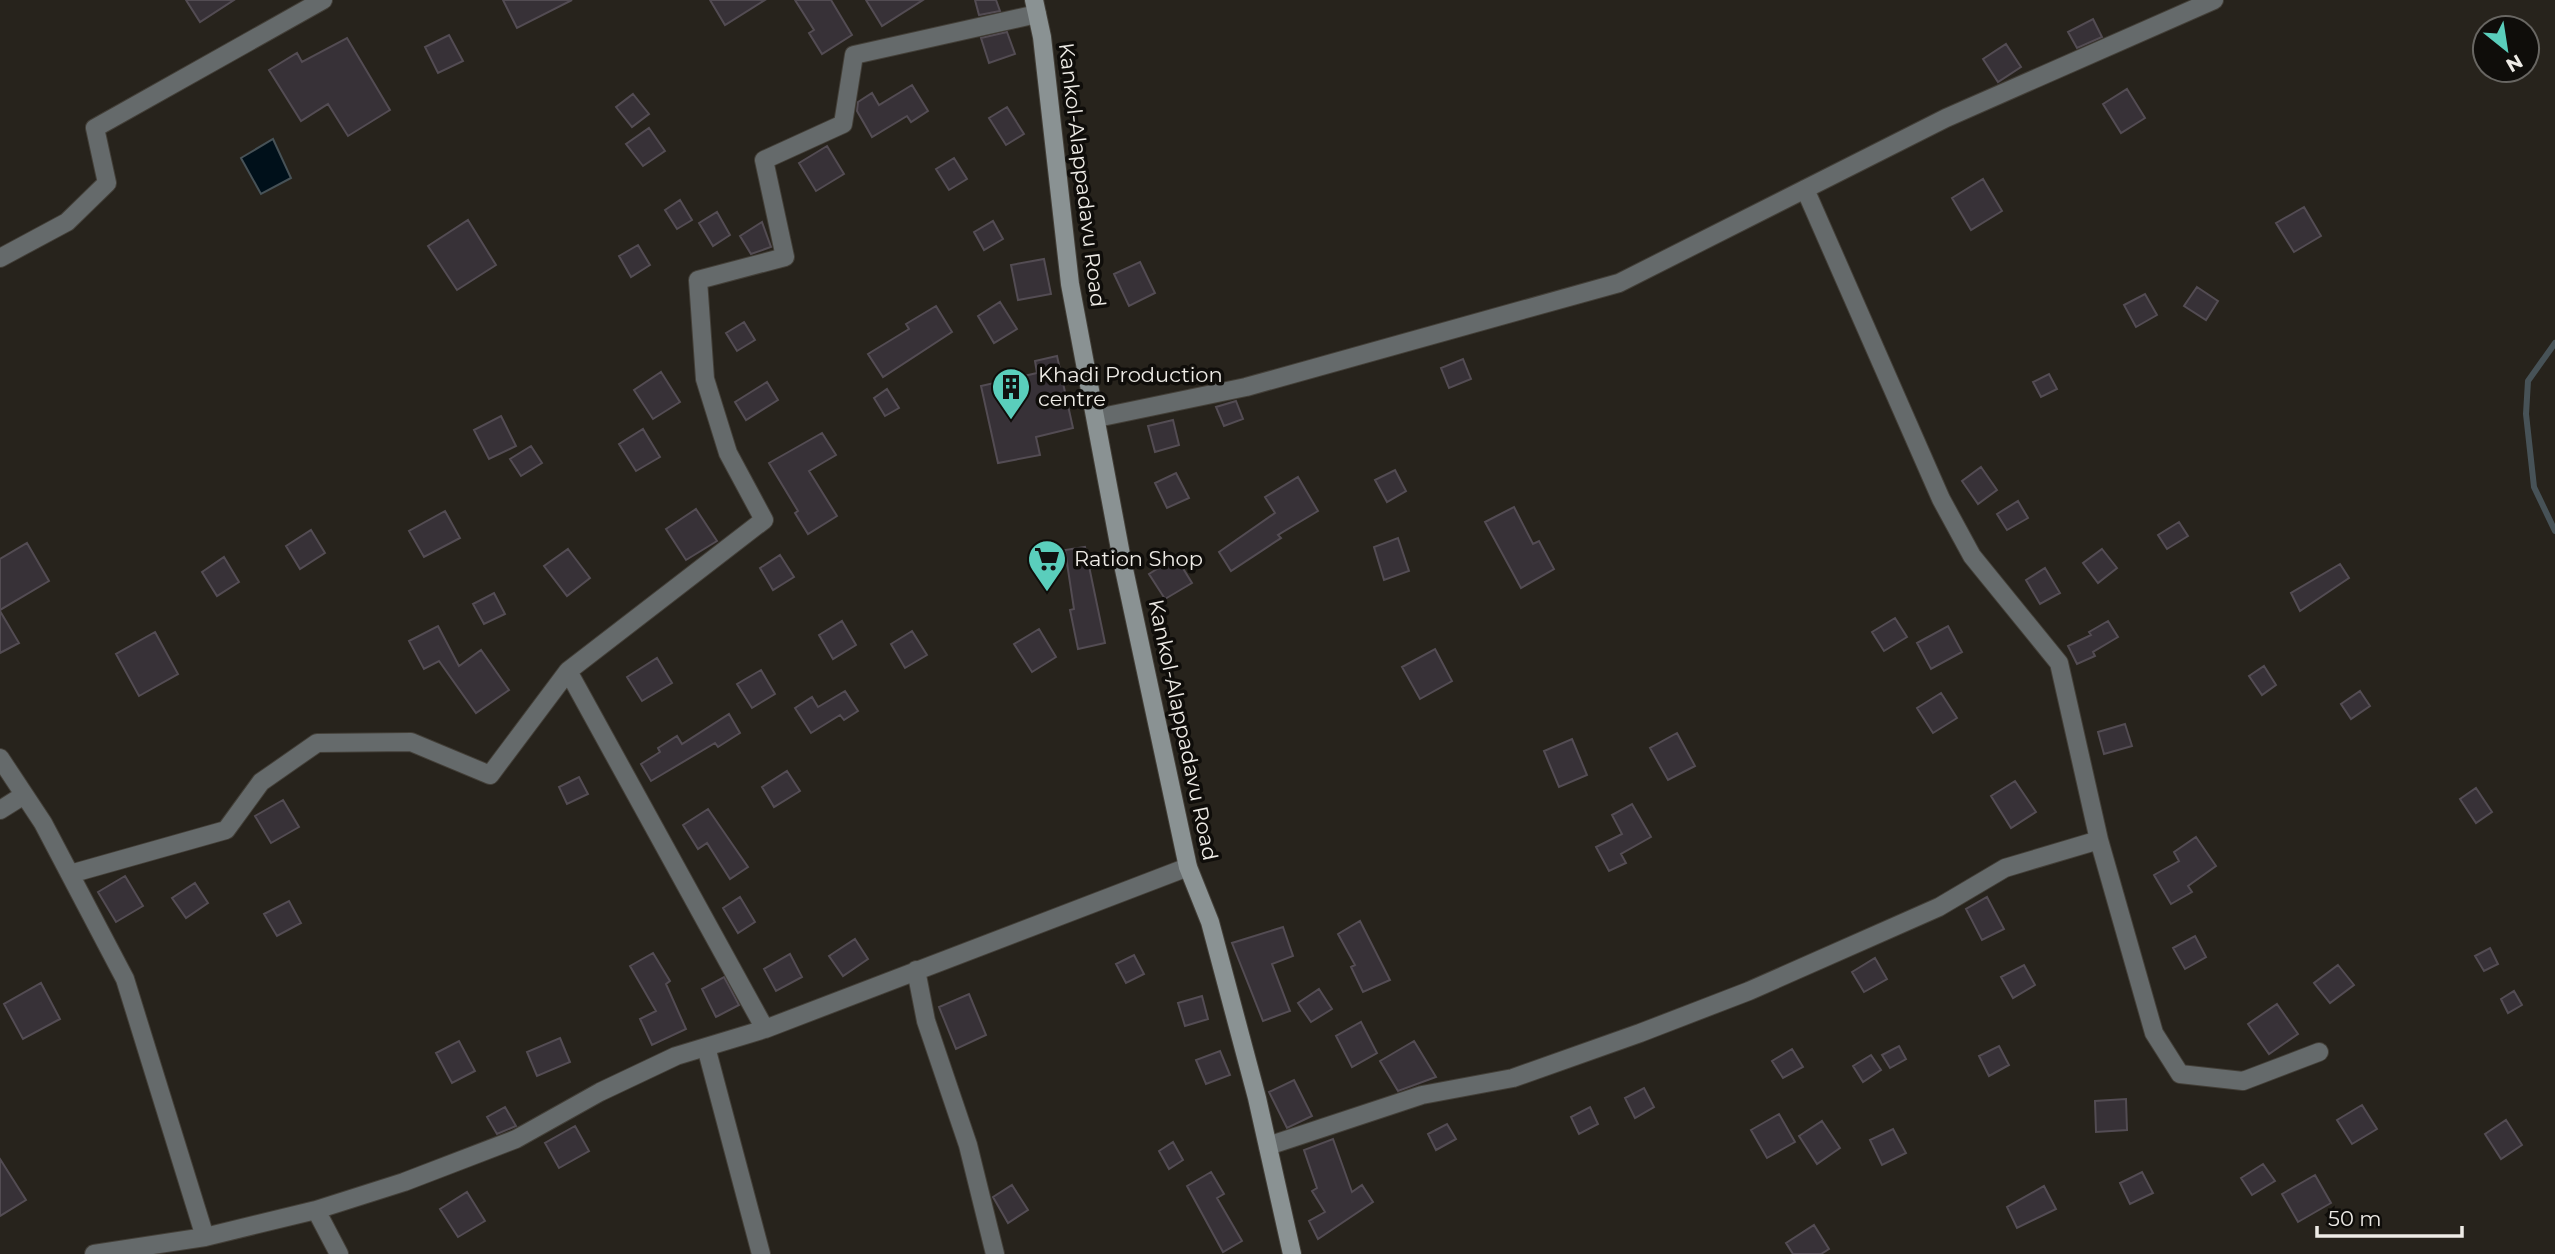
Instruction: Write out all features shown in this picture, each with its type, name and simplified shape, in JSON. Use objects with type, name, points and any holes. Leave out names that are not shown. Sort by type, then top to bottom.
[{"type":"main road","name":"Kankol-Alappadavu Road","points":[[1035,7],[1070,284],[1122,560],[1188,867],[1210,922],[1268,1146],[1292,1254]]},
{"type":"street","points":[[0,258],[67,222],[107,183],[94,128],[323,0]]},
{"type":"street","points":[[1097,418],[1246,387],[1619,283],[1946,118],[2214,0]]},
{"type":"street","points":[[70,874],[226,830],[261,782],[317,743],[411,742],[490,775],[568,671],[764,520],[728,453],[705,379],[698,280],[785,257],[764,160],[843,124],[854,55],[1035,7]]},
{"type":"street","points":[[1805,189],[1941,499],[1972,556],[2059,663],[2099,840],[2154,1033],[2180,1074],[2244,1081],[2319,1052]]},
{"type":"street","points":[[568,671],[765,1029]]},
{"type":"street","points":[[0,758],[70,874],[125,979],[205,1237]]},
{"type":"street","points":[[0,810],[24,795]]},
{"type":"street","points":[[1268,1146],[1422,1096],[1513,1078],[1640,1033],[1749,991],[1939,907],[2005,868],[2099,840]]},
{"type":"street","points":[[94,1254],[205,1237],[316,1210],[404,1182],[516,1139],[600,1092],[676,1056],[765,1029],[1188,867]]},
{"type":"street","points":[[916,970],[926,1021],[968,1145],[995,1254]]},
{"type":"street","points":[[706,1047],[761,1254]]},
{"type":"street","points":[[316,1210],[340,1254]]},
{"type":"water","points":[[273,139],[291,178],[261,194],[241,158]]},
{"type":"building","points":[[186,0],[234,0],[200,22]]},
{"type":"building","points":[[503,0],[572,0],[517,28]]},
{"type":"building","points":[[710,0],[765,0],[725,25]]},
{"type":"building","points":[[795,0],[831,0],[852,35],[822,54],[809,33],[814,30]]},
{"type":"building","points":[[866,0],[923,0],[882,26]]},
{"type":"building","points":[[975,0],[996,0],[1000,11],[979,15]]},
{"type":"building","points":[[2093,19],[2102,37],[2077,48],[2068,32]]},
{"type":"building","points":[[1007,32],[1015,54],[989,63],[981,38]]},
{"type":"building","points":[[449,35],[463,61],[438,73],[425,47]]},
{"type":"building","points":[[347,38],[390,110],[348,136],[328,104],[301,121],[269,70],[297,53],[302,62]]},
{"type":"building","points":[[2006,44],[2021,67],[1998,82],[1983,59]]},
{"type":"building","points":[[912,85],[928,111],[911,122],[907,116],[872,137],[857,111],[858,102],[872,93],[879,105]]},
{"type":"building","points":[[2127,89],[2145,118],[2121,133],[2103,104]]},
{"type":"building","points":[[633,94],[649,114],[632,127],[616,107]]},
{"type":"building","points":[[1007,107],[1024,134],[1006,145],[989,118]]},
{"type":"building","points":[[649,128],[665,151],[643,166],[626,144]]},
{"type":"building","points":[[827,146],[844,174],[816,191],[799,163]]},
{"type":"building","points":[[954,158],[967,179],[949,190],[936,169]]},
{"type":"building","points":[[1983,179],[2002,211],[1971,230],[1952,198]]},
{"type":"building","points":[[680,200],[692,220],[677,229],[665,210]]},
{"type":"building","points":[[2304,207],[2321,236],[2294,252],[2276,223]]},
{"type":"building","points":[[717,212],[730,235],[713,246],[699,223]]},
{"type":"building","points":[[468,220],[496,265],[457,290],[428,246]]},
{"type":"building","points":[[993,221],[1003,239],[984,250],[974,232]]},
{"type":"building","points":[[762,222],[771,247],[751,254],[740,236]]},
{"type":"building","points":[[638,245],[650,265],[631,277],[619,256]]},
{"type":"building","points":[[1044,259],[1051,294],[1018,300],[1011,265]]},
{"type":"building","points":[[1140,262],[1155,293],[1129,306],[1114,274]]},
{"type":"building","points":[[2197,287],[2218,301],[2206,320],[2184,306]]},
{"type":"building","points":[[2145,294],[2157,315],[2136,327],[2124,305]]},
{"type":"building","points":[[1000,302],[1017,329],[994,343],[978,316]]},
{"type":"building","points":[[936,306],[952,332],[883,377],[868,354],[909,329],[906,324]]},
{"type":"building","points":[[744,322],[755,340],[737,351],[726,333]]},
{"type":"building","points":[[1057,356],[1073,428],[1036,437],[1040,455],[998,463],[981,386],[1037,373],[1035,361]]},
{"type":"building","points":[[1463,359],[1471,379],[1449,388],[1441,368]]},
{"type":"building","points":[[661,372],[680,402],[653,419],[634,390]]},
{"type":"building","points":[[2049,374],[2057,389],[2041,397],[2033,382]]},
{"type":"building","points":[[767,382],[778,400],[746,420],[735,402]]},
{"type":"building","points":[[887,389],[899,408],[885,416],[874,398]]},
{"type":"building","points":[[1236,401],[1243,419],[1224,426],[1216,407]]},
{"type":"building","points":[[501,416],[516,446],[489,459],[474,430]]},
{"type":"building","points":[[1173,420],[1179,445],[1155,452],[1148,426]]},
{"type":"building","points":[[643,429],[660,457],[636,471],[619,444]]},
{"type":"building","points":[[822,433],[836,455],[809,471],[837,516],[808,534],[795,513],[798,511],[769,463]]},
{"type":"building","points":[[531,446],[542,463],[521,476],[510,459]]},
{"type":"building","points":[[1981,467],[1997,490],[1978,504],[1962,481]]},
{"type":"building","points":[[1395,470],[1406,491],[1387,502],[1375,480]]},
{"type":"building","points":[[1176,473],[1189,498],[1167,508],[1155,483]]},
{"type":"building","points":[[1298,477],[1318,511],[1278,535],[1281,538],[1231,571],[1219,552],[1275,513],[1265,497]]},
{"type":"building","points":[[2018,501],[2028,518],[2007,530],[1997,514]]},
{"type":"building","points":[[1514,507],[1533,544],[1539,541],[1554,569],[1521,588],[1485,522]]},
{"type":"building","points":[[696,509],[717,541],[686,560],[666,529]]},
{"type":"building","points":[[445,511],[460,538],[424,557],[409,531]]},
{"type":"building","points":[[2179,522],[2188,536],[2167,549],[2158,535]]},
{"type":"building","points":[[311,530],[325,553],[300,569],[286,546]]},
{"type":"building","points":[[1398,538],[1409,571],[1384,580],[1374,547]]},
{"type":"building","points":[[27,543],[49,581],[0,610],[0,559]]},
{"type":"building","points":[[1085,547],[1105,643],[1078,649],[1070,610],[1074,609],[1065,550]]},
{"type":"building","points":[[568,549],[590,578],[567,596],[544,566]]},
{"type":"building","points":[[2102,549],[2117,568],[2098,583],[2083,563]]},
{"type":"building","points":[[780,555],[794,577],[773,590],[760,568]]},
{"type":"building","points":[[224,557],[239,582],[217,596],[202,572]]},
{"type":"building","points":[[1176,557],[1192,583],[1165,599],[1149,574]]},
{"type":"building","points":[[2340,564],[2349,578],[2300,611],[2291,593]]},
{"type":"building","points":[[2045,568],[2060,593],[2040,604],[2026,580]]},
{"type":"building","points":[[494,593],[505,614],[484,624],[473,604]]},
{"type":"building","points":[[0,611],[19,643],[0,653]]},
{"type":"building","points":[[1895,618],[1907,637],[1884,651],[1872,632]]},
{"type":"building","points":[[842,621],[856,645],[833,659],[819,635]]},
{"type":"building","points":[[2108,621],[2118,637],[2093,652],[2095,656],[2077,664],[2068,646],[2091,635],[2089,632]]},
{"type":"building","points":[[438,626],[459,666],[481,650],[509,690],[476,713],[439,661],[424,669],[409,641]]},
{"type":"building","points":[[1948,626],[1962,652],[1931,669],[1917,643]]},
{"type":"building","points":[[1039,629],[1056,657],[1032,672],[1014,644]]},
{"type":"building","points":[[912,631],[927,655],[905,668],[891,644]]},
{"type":"building","points":[[155,632],[178,674],[139,696],[116,654]]},
{"type":"building","points":[[1435,649],[1452,681],[1420,699],[1402,667]]},
{"type":"building","points":[[657,658],[672,683],[642,701],[627,677]]},
{"type":"building","points":[[2264,666],[2276,685],[2262,695],[2249,676]]},
{"type":"building","points":[[761,670],[775,694],[752,708],[737,684]]},
{"type":"building","points":[[845,691],[858,711],[844,720],[840,715],[811,733],[795,708],[812,697],[818,707]]},
{"type":"building","points":[[2360,691],[2370,706],[2351,719],[2341,704]]},
{"type":"building","points":[[1941,693],[1957,718],[1933,733],[1917,708]]},
{"type":"building","points":[[729,714],[740,733],[718,747],[715,743],[651,781],[641,764],[660,752],[658,748],[677,736],[682,744]]},
{"type":"building","points":[[2125,724],[2132,746],[2104,754],[2098,732]]},
{"type":"building","points":[[1677,733],[1695,766],[1668,780],[1650,748]]},
{"type":"building","points":[[1572,739],[1587,775],[1559,787],[1544,751]]},
{"type":"building","points":[[787,771],[800,791],[774,807],[762,787]]},
{"type":"building","points":[[579,777],[588,794],[567,804],[559,787]]},
{"type":"building","points":[[2015,781],[2036,812],[2011,828],[1991,796]]},
{"type":"building","points":[[2476,788],[2492,812],[2476,823],[2460,799]]},
{"type":"building","points":[[283,800],[299,827],[271,843],[255,816]]},
{"type":"building","points":[[1632,804],[1651,837],[1621,854],[1626,863],[1609,871],[1596,847],[1622,834],[1612,815]]},
{"type":"building","points":[[708,809],[748,867],[730,879],[707,843],[698,849],[683,825]]},
{"type":"building","points":[[2196,837],[2216,866],[2188,886],[2192,892],[2171,904],[2154,875],[2179,861],[2174,852]]},
{"type":"building","points":[[125,876],[143,906],[116,922],[98,892]]},
{"type":"building","points":[[195,883],[208,903],[186,918],[172,898]]},
{"type":"building","points":[[740,897],[755,922],[738,933],[723,908]]},
{"type":"building","points":[[1987,897],[2004,929],[1982,940],[1966,909]]},
{"type":"building","points":[[289,901],[301,923],[277,936],[264,914]]},
{"type":"building","points":[[1360,921],[1390,980],[1363,992],[1351,967],[1355,965],[1338,934]]},
{"type":"building","points":[[1283,927],[1293,956],[1272,964],[1290,1011],[1263,1021],[1232,943]]},
{"type":"building","points":[[2195,936],[2206,957],[2185,969],[2173,948]]},
{"type":"building","points":[[855,939],[868,959],[843,976],[829,956]]},
{"type":"building","points":[[2490,948],[2498,964],[2484,971],[2475,956]]},
{"type":"building","points":[[653,953],[670,981],[666,984],[686,1029],[652,1045],[640,1019],[656,1011],[630,966]]},
{"type":"building","points":[[790,954],[802,977],[776,991],[764,969]]},
{"type":"building","points":[[1134,955],[1144,974],[1126,983],[1116,964]]},
{"type":"building","points":[[1875,958],[1887,979],[1864,992],[1852,972]]},
{"type":"building","points":[[2024,965],[2035,985],[2013,998],[2001,977]]},
{"type":"building","points":[[2338,965],[2354,985],[2330,1003],[2314,983]]},
{"type":"building","points":[[724,977],[739,1005],[716,1017],[702,989]]},
{"type":"building","points":[[41,983],[60,1019],[23,1039],[4,1004]]},
{"type":"building","points":[[1319,989],[1332,1009],[1311,1022],[1298,1003]]},
{"type":"building","points":[[2514,991],[2522,1005],[2508,1013],[2501,999]]},
{"type":"building","points":[[969,994],[986,1035],[956,1049],[939,1007]]},
{"type":"building","points":[[1202,996],[1208,1019],[1185,1026],[1178,1003]]},
{"type":"building","points":[[2277,1004],[2298,1034],[2269,1054],[2248,1024]]},
{"type":"building","points":[[1361,1022],[1377,1053],[1352,1067],[1336,1036]]},
{"type":"building","points":[[560,1038],[570,1062],[537,1076],[527,1052]]},
{"type":"building","points":[[459,1041],[475,1071],[452,1083],[436,1053]]},
{"type":"building","points":[[1414,1041],[1436,1077],[1398,1091],[1380,1061]]},
{"type":"building","points":[[1899,1046],[1906,1059],[1890,1068],[1882,1055]]},
{"type":"building","points":[[1999,1046],[2009,1065],[1989,1076],[1979,1056]]},
{"type":"building","points":[[1792,1049],[1803,1067],[1783,1078],[1772,1061]]},
{"type":"building","points":[[1220,1051],[1230,1075],[1206,1084],[1196,1060]]},
{"type":"building","points":[[1871,1055],[1881,1070],[1863,1082],[1853,1066]]},
{"type":"building","points":[[1294,1080],[1312,1116],[1287,1128],[1269,1092]]},
{"type":"building","points":[[1644,1088],[1654,1107],[1635,1118],[1625,1098]]},
{"type":"building","points":[[2126,1099],[2127,1130],[2096,1132],[2095,1101]]},
{"type":"building","points":[[2362,1105],[2377,1129],[2352,1144],[2337,1120]]},
{"type":"building","points":[[505,1107],[516,1126],[497,1134],[487,1117]]},
{"type":"building","points":[[1590,1107],[1598,1124],[1579,1134],[1571,1117]]},
{"type":"building","points":[[1779,1114],[1795,1142],[1767,1158],[1751,1130]]},
{"type":"building","points":[[2506,1120],[2522,1145],[2501,1159],[2485,1134]]},
{"type":"building","points":[[1822,1121],[1840,1148],[1817,1164],[1799,1136]]},
{"type":"building","points":[[1447,1124],[1456,1139],[1436,1150],[1428,1134]]},
{"type":"building","points":[[575,1126],[589,1151],[559,1168],[545,1143]]},
{"type":"building","points":[[1893,1129],[1906,1153],[1882,1165],[1870,1140]]},
{"type":"building","points":[[1333,1139],[1352,1192],[1362,1185],[1373,1202],[1318,1239],[1309,1221],[1325,1212],[1312,1191],[1317,1188],[1304,1150]]},
{"type":"building","points":[[1173,1142],[1183,1160],[1169,1169],[1159,1151]]},
{"type":"building","points":[[0,1159],[26,1200],[0,1216]]},
{"type":"building","points":[[2263,1164],[2275,1181],[2252,1195],[2241,1178]]},
{"type":"building","points":[[1211,1172],[1224,1194],[1217,1198],[1242,1241],[1223,1252],[1187,1186]]},
{"type":"building","points":[[2142,1172],[2153,1193],[2130,1204],[2120,1183]]},
{"type":"building","points":[[2315,1175],[2331,1203],[2298,1222],[2282,1194]]},
{"type":"building","points":[[1012,1185],[1028,1210],[1008,1223],[993,1197]]},
{"type":"building","points":[[2044,1186],[2056,1209],[2017,1228],[2007,1207]]},
{"type":"building","points":[[467,1192],[485,1221],[458,1237],[440,1209]]},
{"type":"building","points":[[1814,1225],[1829,1249],[1821,1254],[1793,1254],[1786,1243]]},
{"type":"waterway","points":[[2555,343],[2528,381],[2526,414],[2534,487],[2555,531]]},
{"type":"place","name":"Khadi Production centre","points":[[1011,421]]},
{"type":"place","name":"Ration Shop","points":[[1047,593]]}]
